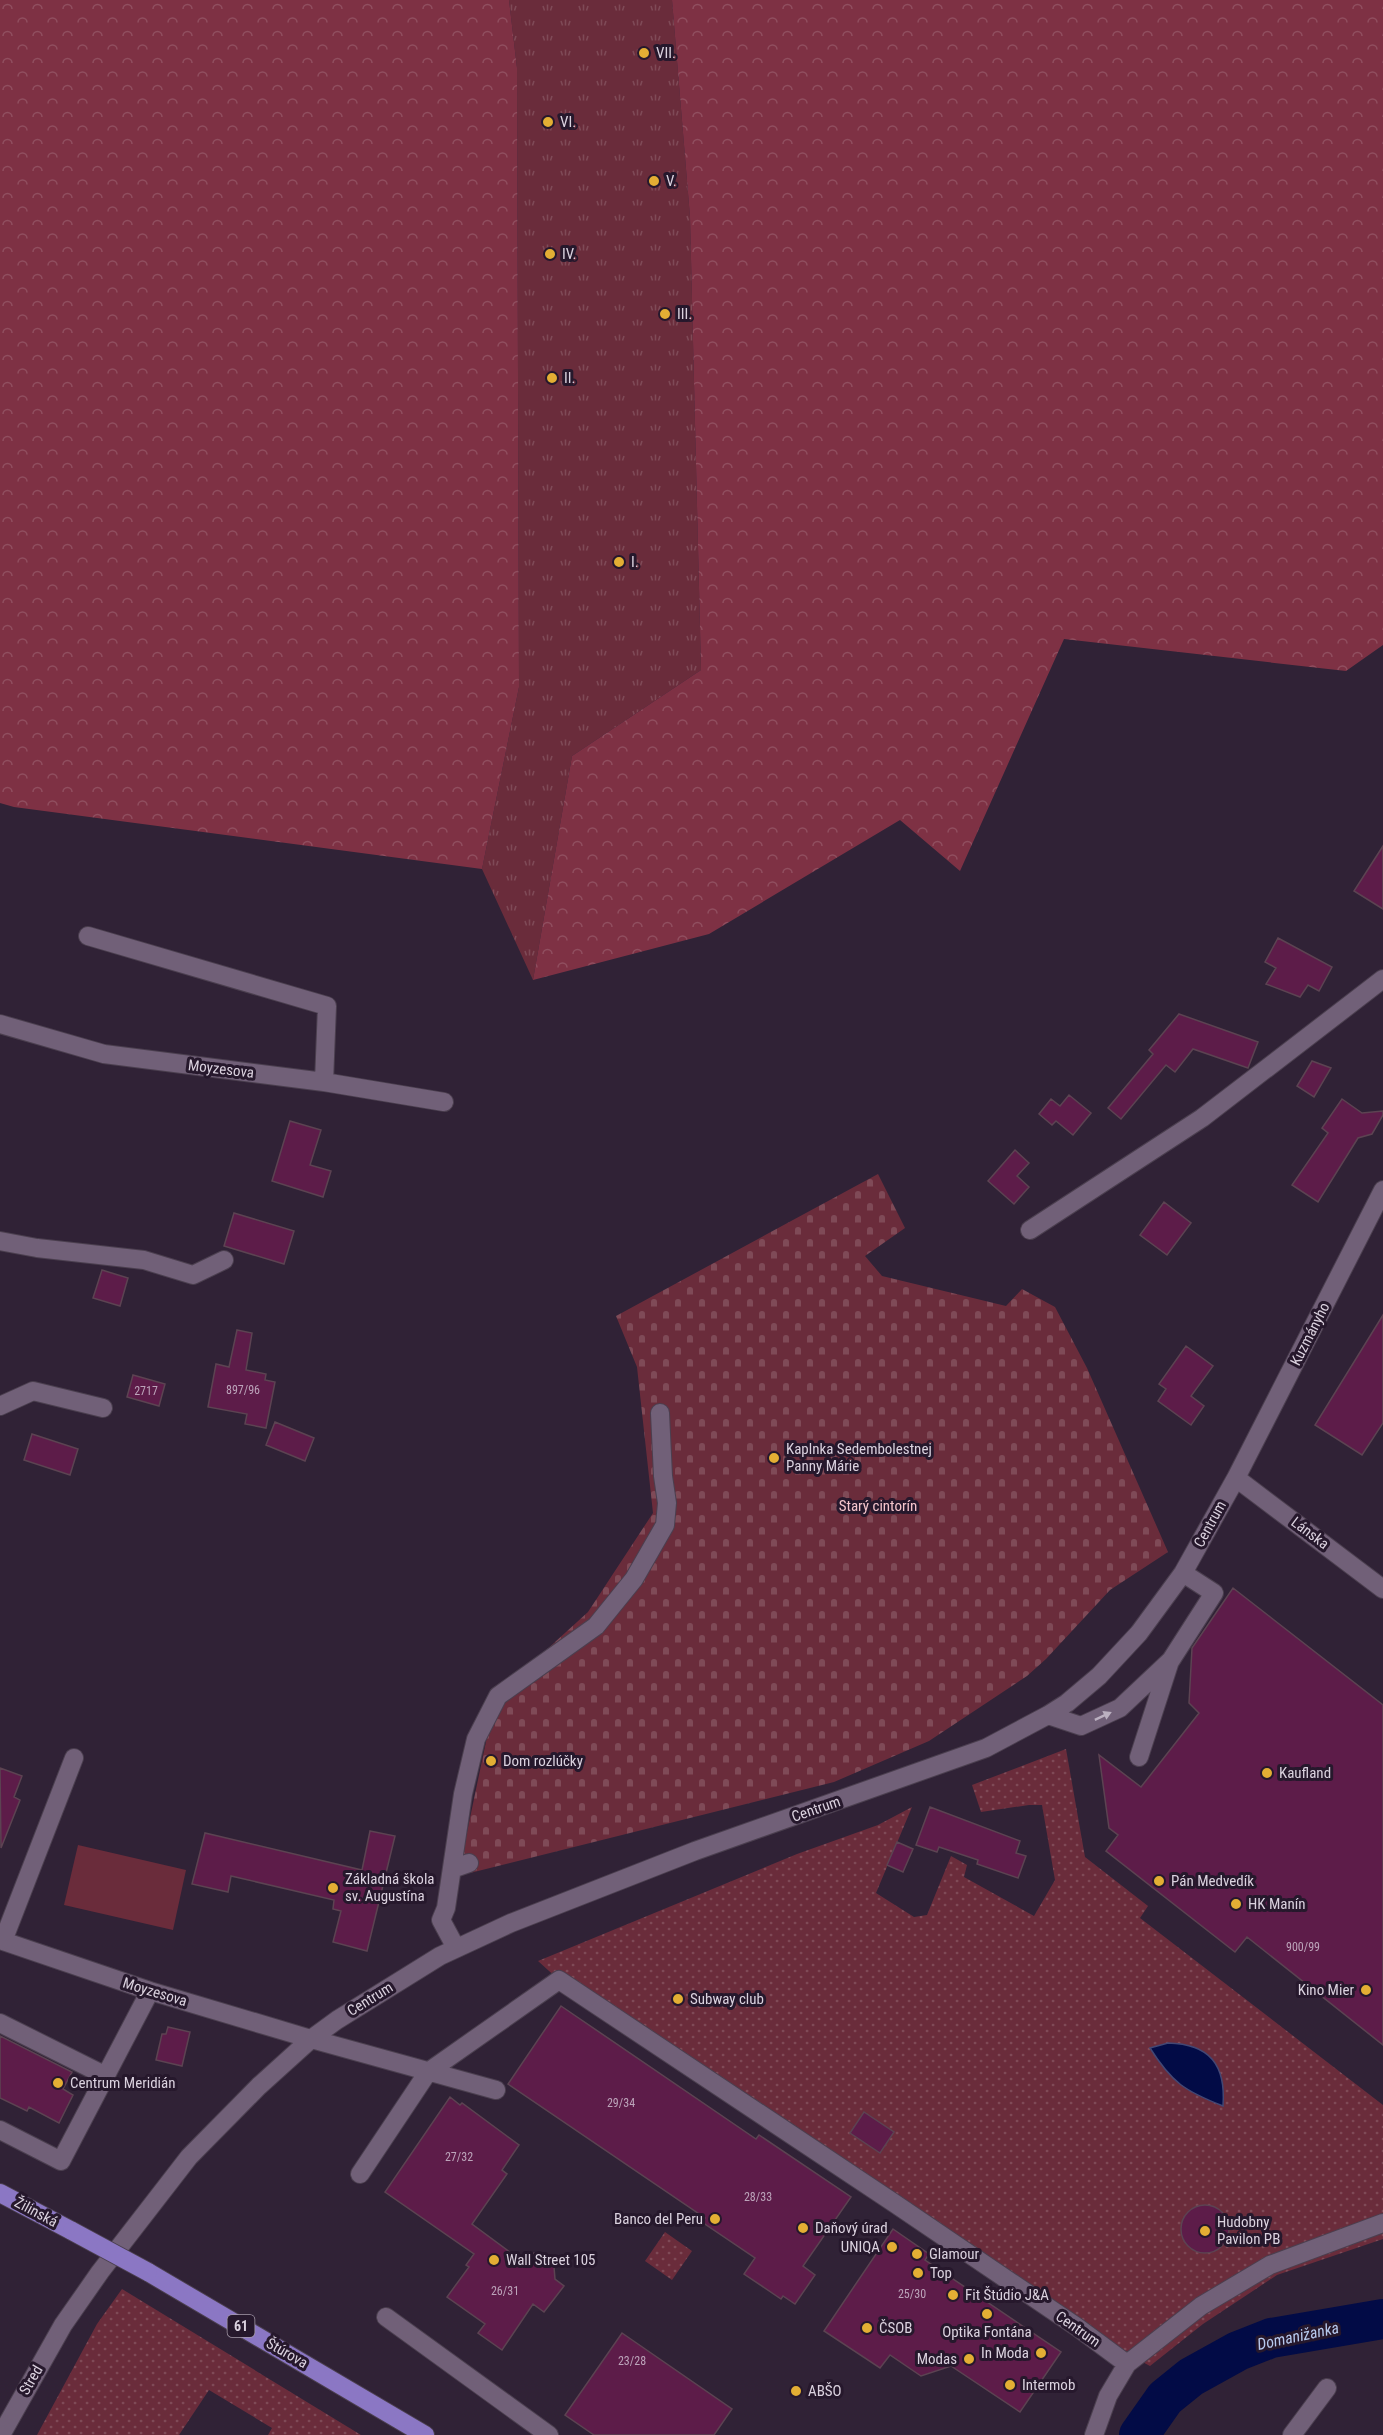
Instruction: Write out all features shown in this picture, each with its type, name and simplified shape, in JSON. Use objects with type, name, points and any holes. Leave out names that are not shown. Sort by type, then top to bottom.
[{"type":"main road","name":"Žilinská","points":[[0,2193],[148,2272]]},
{"type":"main road","name":"Štúrova","points":[[148,2272],[426,2435]]},
{"type":"street","points":[[88,936],[327,1006],[324,1082]]},
{"type":"street","points":[[1030,1230],[1202,1118],[1383,979]]},
{"type":"street","name":"Moyzesova","points":[[0,1024],[104,1054],[324,1082],[444,1102]]},
{"type":"street","name":"Kuzmányho","points":[[1236,1478],[1383,1190]]},
{"type":"street","points":[[0,1241],[37,1248],[144,1260],[193,1275],[224,1260]]},
{"type":"street","points":[[1,1407],[33,1391],[103,1408]]},
{"type":"street","points":[[456,1948],[441,1920],[460,1866],[463,1794],[476,1739],[498,1696],[596,1626],[634,1579],[665,1525],[668,1503],[663,1476],[660,1413]]},
{"type":"street","name":"Centrum","points":[[149,2208],[189,2157],[259,2086],[311,2039],[381,1992],[456,1948],[512,1923],[695,1851],[986,1748],[1067,1703],[1112,1664],[1139,1633],[1183,1573],[1236,1478]]},
{"type":"street","name":"Lánska","points":[[1236,1478],[1383,1589]]},
{"type":"street","points":[[1048,1715],[1081,1726],[1091,1722],[1120,1708],[1171,1660],[1214,1593],[1183,1573]]},
{"type":"street","points":[[1139,1757],[1171,1660]]},
{"type":"street","points":[[1,1941],[74,1758]]},
{"type":"street","name":"Moyzesova","points":[[1,1941],[150,1991],[311,2039]]},
{"type":"street","name":"Centrum","points":[[360,2174],[428,2072],[559,1980],[1077,2327],[1127,2364]]},
{"type":"street","points":[[0,2130],[62,2162],[150,1991]]},
{"type":"street","points":[[0,2023],[106,2076]]},
{"type":"street","points":[[311,2039],[496,2090]]},
{"type":"street","name":"Stred","points":[[1,2435],[63,2325],[149,2208]]},
{"type":"street","points":[[1094,2435],[1108,2396],[1127,2364],[1201,2306],[1270,2265],[1383,2223]]},
{"type":"street","points":[[386,2317],[549,2435]]},
{"type":"street","points":[[1292,2435],[1328,2388]]},
{"type":"green space","points":[[0,0],[509,0],[517,68],[519,687],[482,869],[14,807],[0,803]]},
{"type":"green space","points":[[509,0],[672,0],[690,217],[701,670],[572,756],[533,980],[482,869],[519,687],[517,68]]},
{"type":"green space","points":[[672,0],[1383,0],[1383,645],[1346,671],[1064,639],[960,871],[900,820],[709,934],[533,980],[572,756],[701,670],[690,217]]},
{"type":"green space","name":"Starý cintorín","points":[[878,1174],[905,1228],[865,1256],[882,1276],[1006,1306],[1022,1289],[1055,1307],[1087,1368],[1168,1552],[1110,1590],[1046,1659],[1027,1676],[929,1741],[834,1782],[470,1873],[462,1856],[487,1737],[510,1683],[588,1612],[653,1513],[637,1367],[616,1316]]},
{"type":"green space","points":[[1066,1749],[1085,1857],[1148,1906],[1140,1918],[1383,2105],[1383,2239],[1277,2275],[1203,2324],[1150,2366],[1077,2327],[559,1980],[538,1961],[797,1854],[878,1825],[912,1807],[876,1893],[914,1917],[927,1915],[951,1856],[967,1865],[964,1877],[1034,1916],[1055,1880],[1042,1805],[981,1812],[972,1785]]},
{"type":"green space","points":[[78,1845],[186,1870],[173,1930],[64,1905]]},
{"type":"green space","points":[[665,2232],[692,2251],[672,2280],[645,2261]]},
{"type":"green space","points":[[122,2289],[361,2435],[268,2435],[272,2428],[209,2390],[179,2435],[37,2435],[97,2324]]},
{"type":"shaded area","points":[[1168,2043],[1195,2048],[1212,2060],[1222,2079],[1223,2106],[1189,2090],[1165,2070],[1150,2048]]},
{"type":"building","points":[[1383,846],[1383,909],[1354,891]]},
{"type":"building","points":[[1278,938],[1332,967],[1319,991],[1308,985],[1300,997],[1266,984],[1276,968],[1265,962]]},
{"type":"building","points":[[1179,1014],[1258,1042],[1248,1068],[1193,1049],[1175,1072],[1166,1065],[1121,1119],[1108,1108],[1153,1054],[1149,1050]]},
{"type":"building","points":[[1312,1061],[1331,1068],[1314,1097],[1297,1086]]},
{"type":"building","points":[[1069,1095],[1091,1113],[1073,1135],[1056,1121],[1052,1125],[1039,1114],[1051,1099],[1060,1106]]},
{"type":"building","points":[[1342,1099],[1362,1113],[1383,1111],[1383,1115],[1372,1134],[1358,1138],[1318,1202],[1292,1185],[1328,1133],[1322,1128]]},
{"type":"building","points":[[290,1121],[321,1130],[310,1165],[331,1171],[323,1197],[272,1181]]},
{"type":"building","points":[[1015,1150],[1029,1163],[1017,1176],[1029,1187],[1014,1204],[988,1181]]},
{"type":"building","points":[[1164,1202],[1191,1223],[1167,1255],[1140,1235]]},
{"type":"building","points":[[234,1213],[294,1231],[284,1264],[224,1246]]},
{"type":"building","points":[[102,1270],[128,1278],[120,1306],[93,1298]]},
{"type":"building","points":[[1383,1315],[1383,1423],[1362,1455],[1315,1425]]},
{"type":"building","points":[[237,1330],[252,1333],[246,1370],[266,1374],[265,1380],[275,1382],[266,1428],[245,1424],[247,1414],[208,1407],[216,1364],[229,1367]]},
{"type":"building","points":[[1186,1346],[1213,1366],[1191,1396],[1204,1406],[1191,1425],[1158,1401],[1166,1389],[1159,1384]]},
{"type":"building","points":[[133,1375],[165,1384],[159,1406],[127,1397]]},
{"type":"building","points":[[275,1422],[314,1438],[305,1461],[266,1445]]},
{"type":"building","points":[[32,1434],[78,1449],[70,1475],[24,1460]]},
{"type":"building","name":"Kaufland","points":[[1233,1588],[1383,1705],[1383,2045],[1247,1937],[1235,1952],[1106,1851],[1118,1835],[1109,1828],[1099,1755],[1141,1787],[1199,1713],[1189,1703],[1192,1648]]},
{"type":"building","points":[[0,1768],[22,1776],[14,1797],[20,1800],[1,1848]]},
{"type":"building","points":[[930,1807],[1020,1841],[1016,1853],[1026,1856],[1018,1878],[977,1864],[978,1860],[939,1847],[937,1852],[916,1845]]},
{"type":"building","name":"Základná škola sv. Augustína","points":[[370,1831],[395,1836],[367,1951],[333,1942],[341,1911],[333,1909],[334,1900],[231,1876],[228,1892],[192,1884],[205,1833],[362,1870]]},
{"type":"building","points":[[897,1842],[913,1849],[903,1872],[887,1865]]},
{"type":"building","points":[[561,2006],[756,2139],[759,2135],[851,2197],[803,2266],[815,2275],[795,2304],[783,2296],[781,2299],[744,2274],[755,2258],[702,2222],[705,2218],[508,2084]]},
{"type":"building","points":[[168,2027],[190,2032],[182,2066],[156,2060],[162,2034],[166,2034]]},
{"type":"building","points":[[0,2036],[72,2072],[63,2089],[73,2095],[59,2123],[29,2107],[27,2111],[0,2098]]},
{"type":"building","points":[[450,2097],[460,2105],[462,2103],[519,2145],[502,2170],[507,2174],[472,2224],[526,2264],[534,2253],[554,2267],[555,2279],[564,2286],[544,2312],[533,2304],[502,2350],[478,2333],[485,2324],[447,2297],[469,2267],[466,2265],[474,2254],[385,2192]]},
{"type":"building","points":[[864,2112],[894,2132],[880,2153],[850,2133]]},
{"type":"building","name":"Hudobny Pavilon PB","points":[[1200,2205],[1210,2205],[1222,2212],[1229,2224],[1229,2234],[1222,2246],[1210,2253],[1200,2253],[1185,2242],[1181,2234],[1181,2224],[1192,2209]]},
{"type":"building","points":[[893,2229],[929,2254],[925,2260],[1061,2352],[1020,2412],[951,2366],[921,2376],[890,2355],[880,2368],[824,2331]]},
{"type":"building","points":[[622,2333],[732,2409],[714,2435],[594,2435],[565,2415]]},
{"type":"waterway","name":"Domanižanka","points":[[1139,2435],[1165,2398],[1191,2377],[1238,2351],[1271,2338],[1383,2319]]},
{"type":"place","name":"VII.","points":[[644,53]]},
{"type":"place","name":"VI.","points":[[548,122]]},
{"type":"place","name":"V.","points":[[654,181]]},
{"type":"place","name":"IV.","points":[[550,254]]},
{"type":"place","name":"III.","points":[[665,314]]},
{"type":"place","name":"II.","points":[[552,378]]},
{"type":"place","name":"I.","points":[[619,562]]},
{"type":"place","name":"Kaplnka Sedembolestnej Panny Márie","points":[[774,1458]]},
{"type":"place","name":"Dom rozlúčky","points":[[491,1761]]},
{"type":"place","name":"Kaufland","points":[[1267,1773]]},
{"type":"place","name":"Pán Medvedík","points":[[1159,1881]]},
{"type":"place","name":"Základná škola sv. Augustína","points":[[333,1888]]},
{"type":"place","name":"HK Manín","points":[[1236,1904]]},
{"type":"place","name":"Kino Mier","points":[[1366,1990]]},
{"type":"place","name":"Subway club","points":[[678,1999]]},
{"type":"place","name":"Centrum Meridián","points":[[58,2083]]},
{"type":"place","name":"Banco del Peru","points":[[715,2219]]},
{"type":"place","name":"Daňový úrad","points":[[803,2228]]},
{"type":"place","name":"Hudobny Pavilon PB","points":[[1205,2231]]},
{"type":"place","name":"UNIQA","points":[[892,2247]]},
{"type":"place","name":"Glamour","points":[[917,2254]]},
{"type":"place","name":"Wall Street 105","points":[[494,2260]]},
{"type":"place","name":"Top","points":[[918,2273]]},
{"type":"place","name":"Fit Štúdio J&A","points":[[953,2295]]},
{"type":"place","name":"Optika Fontána","points":[[987,2314]]},
{"type":"place","name":"ČSOB","points":[[867,2328]]},
{"type":"place","name":"In Moda","points":[[1041,2353]]},
{"type":"place","name":"Modas","points":[[969,2359]]},
{"type":"place","name":"Intermob","points":[[1010,2385]]},
{"type":"place","name":"ABŠO","points":[[796,2391]]}]
